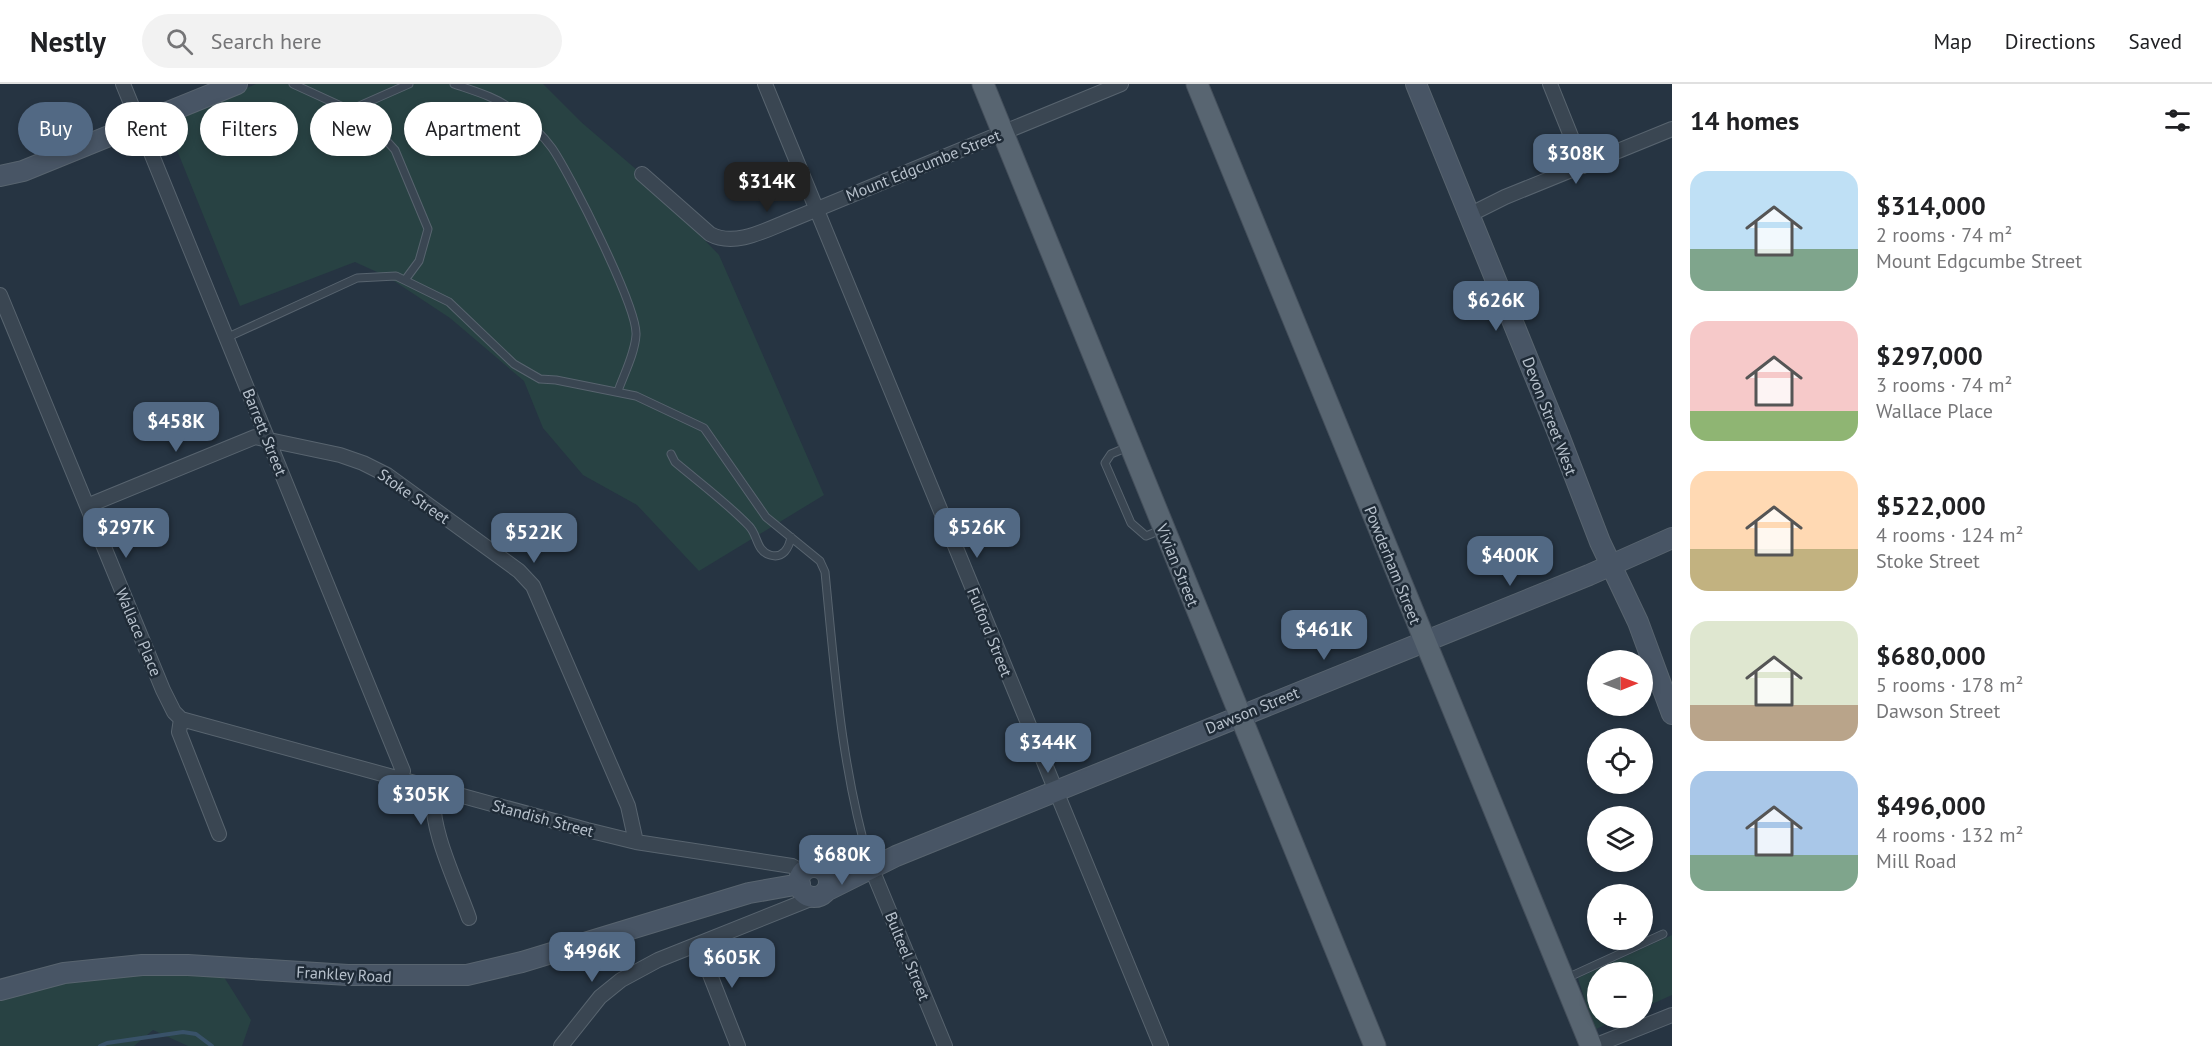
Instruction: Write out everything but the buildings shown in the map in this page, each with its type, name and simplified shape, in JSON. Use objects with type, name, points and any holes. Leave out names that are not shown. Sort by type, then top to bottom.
[{"type":"main road","name":"Vivian Street","points":[[983,84],[1375,1046]]},
{"type":"main road","name":"Powderham Street","points":[[1197,84],[1563,979],[1593,1046]]},
{"type":"street","name":"Barrett Street","points":[[123,84],[131,102]]},
{"type":"street","points":[[188,104],[237,84]]},
{"type":"street","name":"Fulford Street","points":[[765,84],[1161,1046]]},
{"type":"street","name":"Mount Edgcumbe Street","points":[[642,174],[710,234],[722,239],[746,236],[1122,84]]},
{"type":"street","name":"Devon Street West","points":[[1416,84],[1577,487],[1638,622],[1672,714]]},
{"type":"street","points":[[1550,84],[1583,166]]},
{"type":"street","points":[[1469,215],[1505,197],[1672,129]]},
{"type":"street","points":[[0,176],[24,171],[105,138]]},
{"type":"street","name":"Barrett Street","points":[[153,156],[403,771],[400,781]]},
{"type":"street","name":"Wallace Place","points":[[0,295],[168,703],[181,719],[179,732],[219,834]]},
{"type":"street","name":"Stoke Street","points":[[87,506],[255,437],[340,455],[387,475],[519,571],[533,586],[628,806],[636,842]]},
{"type":"street","name":"Dawson Street","points":[[682,914],[749,893],[811,883],[868,868],[1589,575],[1672,538]]},
{"type":"street","name":"Standish Street","points":[[181,719],[400,781],[636,842],[792,866],[811,883]]},
{"type":"street","points":[[435,790],[432,800],[437,824],[469,918]]},
{"type":"street","name":"Bulteel Street","points":[[868,868],[945,1046]]},
{"type":"street","points":[[566,1043],[600,997],[614,985],[658,960],[765,916],[779,913],[811,883]]},
{"type":"street","name":"Frankley Road","points":[[0,990],[64,973],[142,965],[188,965],[348,975],[467,975],[497,969],[682,914]]},
{"type":"street","points":[[698,944],[738,1046]]},
{"type":"street","points":[[1593,1046],[1672,1015]]},
{"type":"lane","points":[[293,84],[332,102]]},
{"type":"lane","points":[[368,102],[409,84]]},
{"type":"lane","points":[[454,84],[492,98],[511,108],[551,148],[572,184],[615,273],[635,327],[634,345],[618,391]]},
{"type":"lane","points":[[392,147],[428,229],[419,261],[405,280]]},
{"type":"lane","points":[[226,338],[363,276],[396,276],[449,302],[514,364],[540,379],[636,396],[704,428],[766,517],[820,561],[825,572],[840,723],[853,806],[868,868]]},
{"type":"lane","points":[[1130,446],[1111,454],[1105,463],[1131,523],[1146,536],[1164,529]]},
{"type":"lane","points":[[671,454],[675,462],[752,528],[759,547],[768,555],[775,556],[785,552],[790,546],[791,537]]},
{"type":"lane","points":[[1563,979],[1663,934]]},
{"type":"green space","points":[[256,84],[543,84],[581,122],[637,170],[719,255],[824,495],[699,571],[637,505],[583,475],[543,428],[524,381],[450,318],[388,277],[355,262],[240,306],[179,156],[188,156],[188,113],[200,108],[200,156],[298,156],[298,102],[214,102]]},
{"type":"green space","points":[[1672,935],[1672,995],[1653,1004],[1653,962],[1613,962],[1639,950],[1653,950],[1653,944]]},
{"type":"green space","points":[[98,968],[224,977],[251,1020],[242,1046],[188,1046],[153,1030],[134,1046],[0,1046],[0,996]]},
{"type":"green space","points":[[1587,974],[1587,1007],[1578,978]]},
{"type":"waterway","points":[[100,1046],[183,1032],[196,1034],[212,1046]]}]
